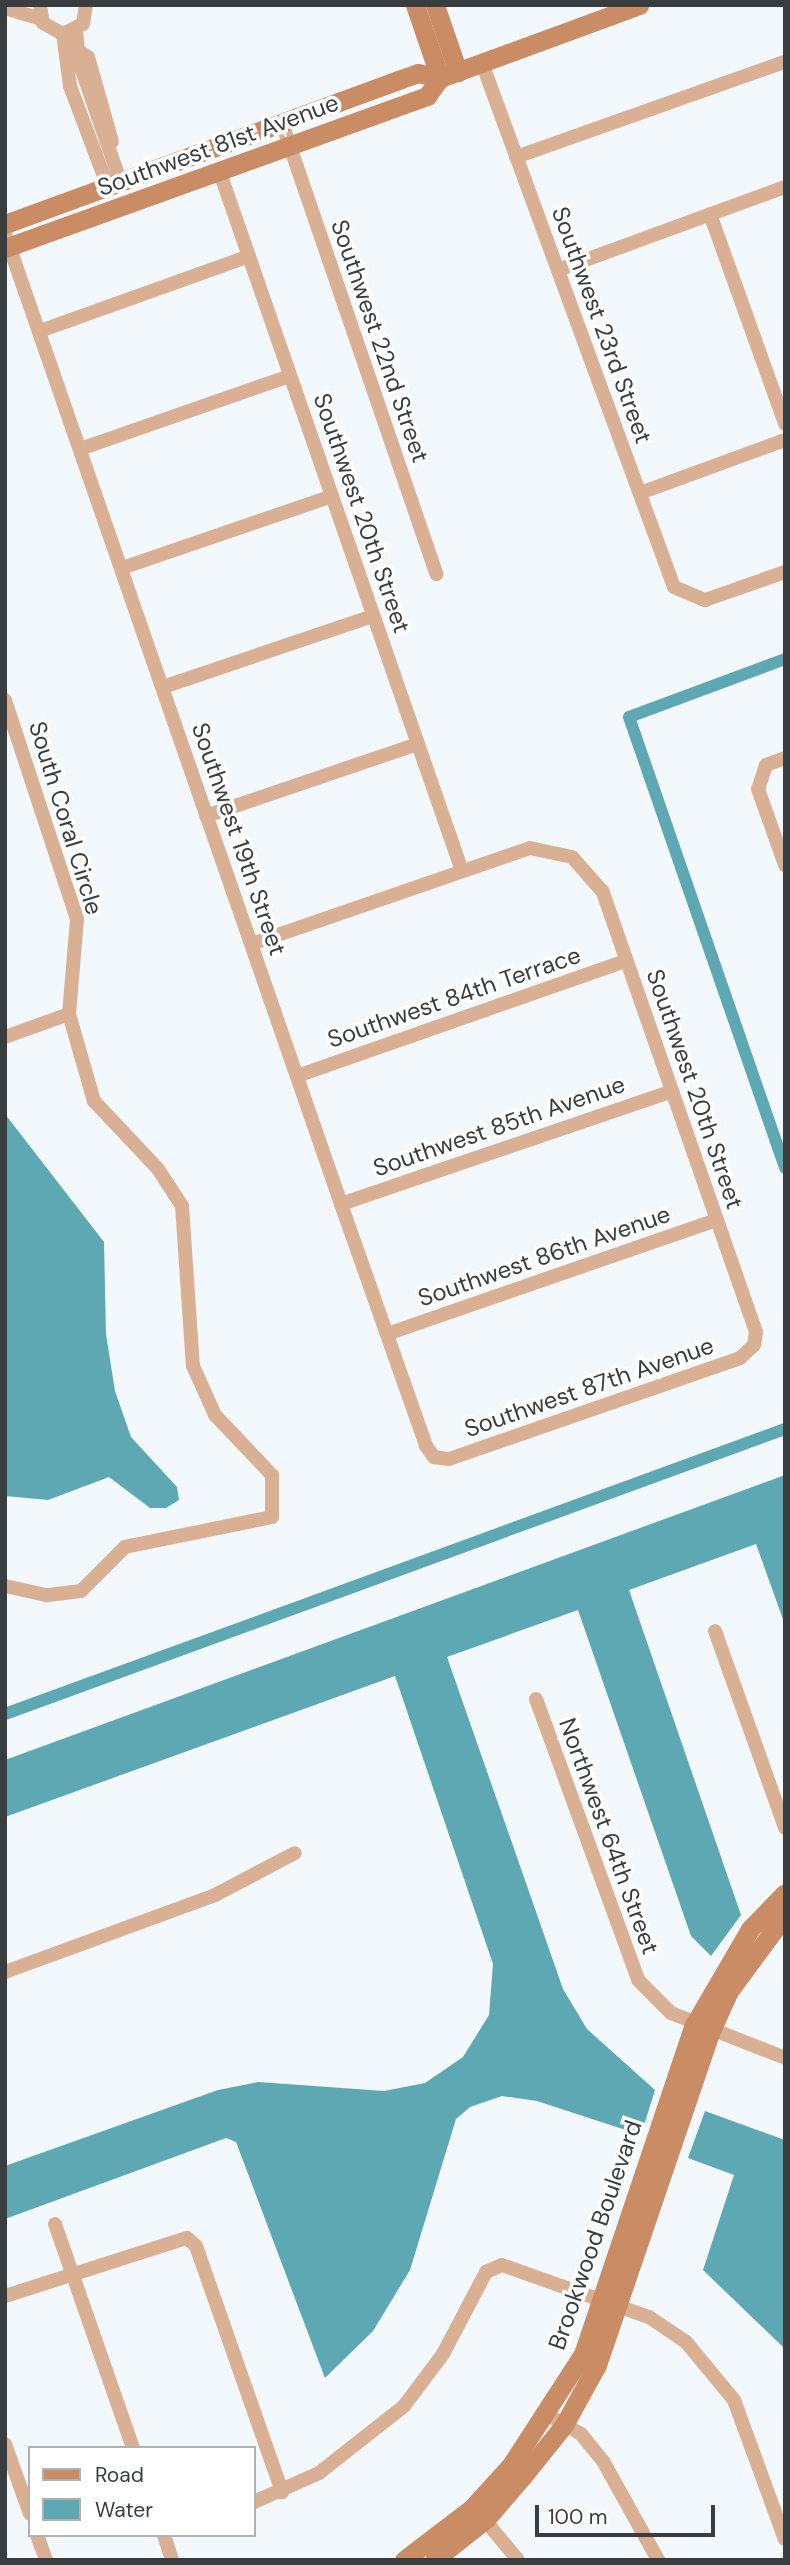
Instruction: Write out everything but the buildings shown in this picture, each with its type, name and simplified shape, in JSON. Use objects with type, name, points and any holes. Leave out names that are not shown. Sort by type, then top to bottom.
[{"type":"street","points":[[86,5],[69,33],[81,94],[115,185]]},
{"type":"street","points":[[415,5],[449,75]]},
{"type":"street","points":[[435,5],[449,75]]},
{"type":"street","name":"Southwest 81st Avenue","points":[[5,224],[418,73],[449,75],[639,5]]},
{"type":"street","points":[[5,8],[41,12],[69,33],[76,48],[81,94],[110,150]]},
{"type":"street","points":[[76,48],[88,57],[110,123],[110,150],[115,185]]},
{"type":"street","points":[[516,157],[785,62]]},
{"type":"street","name":"Southwest 23rd Street","points":[[482,63],[674,587],[688,597],[705,600],[785,572]]},
{"type":"street","name":"Southwest 81st Avenue","points":[[7,243],[427,96],[449,75]]},
{"type":"street","name":"Southwest 22nd Street","points":[[282,123],[436,574]]},
{"type":"street","name":"Southwest 20th Street","points":[[219,170],[462,872],[530,849],[572,857],[602,891],[756,1332],[754,1345]]},
{"type":"street","points":[[558,270],[785,187]]},
{"type":"street","points":[[710,214],[785,424]]},
{"type":"street","name":"Southwest 19th Street","points":[[7,243],[40,331],[341,1204],[434,1457]]},
{"type":"street","points":[[40,331],[249,256]]},
{"type":"street","points":[[80,449],[290,376]]},
{"type":"street","points":[[640,493],[785,440]]},
{"type":"street","points":[[122,568],[332,496]]},
{"type":"street","points":[[163,687],[373,615]]},
{"type":"street","name":"South Coral Circle","points":[[5,699],[77,919],[69,1014],[94,1101],[158,1169],[181,1206],[193,1366],[215,1415],[272,1475],[272,1517],[125,1547],[81,1591],[46,1595],[5,1586]]},
{"type":"street","points":[[206,816],[418,744]]},
{"type":"street","points":[[785,758],[759,774],[758,789],[785,865]]},
{"type":"street","points":[[251,944],[462,872]]},
{"type":"street","name":"Southwest 84th Terrace","points":[[297,1076],[626,961]]},
{"type":"street","points":[[5,1037],[69,1014]]},
{"type":"street","name":"Southwest 85th Avenue","points":[[341,1204],[672,1091]]},
{"type":"street","name":"Southwest 86th Avenue","points":[[387,1334],[717,1220]]},
{"type":"street","name":"Southwest 87th Avenue","points":[[434,1457],[449,1459],[740,1358],[754,1345]]},
{"type":"street","points":[[715,1631],[785,1828]]},
{"type":"street","name":"Northwest 64th Street","points":[[536,1699],[626,1960],[654,1998],[702,2029],[785,2058]]},
{"type":"street","points":[[5,1972],[215,1895],[295,1853]]},
{"type":"street","name":"Brookwood Boulevard","points":[[434,2560],[479,2514],[556,2420],[612,2302],[702,2029],[750,1929],[785,1893]]},
{"type":"street","name":"Brookwood Boulevard","points":[[702,2029],[785,1915]]},
{"type":"street","points":[[55,2224],[132,2446]]},
{"type":"street","points":[[5,2296],[72,2272],[187,2238],[196,2246],[282,2492]]},
{"type":"street","points":[[256,2501],[282,2492],[364,2443],[404,2406],[443,2354],[494,2265],[612,2302],[686,2342],[734,2400],[785,2539]]},
{"type":"street","points":[[556,2420],[581,2434],[603,2461],[658,2560]]},
{"type":"street","points":[[5,2444],[28,2508]]},
{"type":"street","points":[[479,2514],[518,2560]]},
{"type":"street","name":"Brookwood Boulevard","points":[[404,2560],[479,2514]]},
{"type":"street","points":[[38,2537],[46,2560]]},
{"type":"street","points":[[165,2537],[172,2560]]},
{"type":"water","points":[[5,1114],[104,1242],[106,1334],[115,1391],[131,1437],[177,1487],[179,1500],[166,1508],[150,1508],[109,1477],[48,1500],[5,1496]]},
{"type":"water","points":[[785,1475],[785,1625],[756,1544],[629,1590],[741,1915],[711,1956],[691,1936],[578,1610],[447,1657],[563,1989],[587,2029],[655,2090],[641,2135],[537,2101],[502,2096],[470,2107],[456,2119],[410,2270],[373,2331],[325,2378],[236,2142],[226,2138],[5,2219],[5,2166],[218,2090],[258,2082],[384,2091],[425,2083],[463,2057],[489,2015],[493,1964],[395,1676],[5,1817],[5,1760]]},
{"type":"water","points":[[705,2111],[785,2140],[785,2349],[703,2270],[734,2175],[688,2158]]},
{"type":"waterway","points":[[785,659],[629,717],[785,1168]]},
{"type":"waterway","points":[[5,1714],[785,1429]]}]
